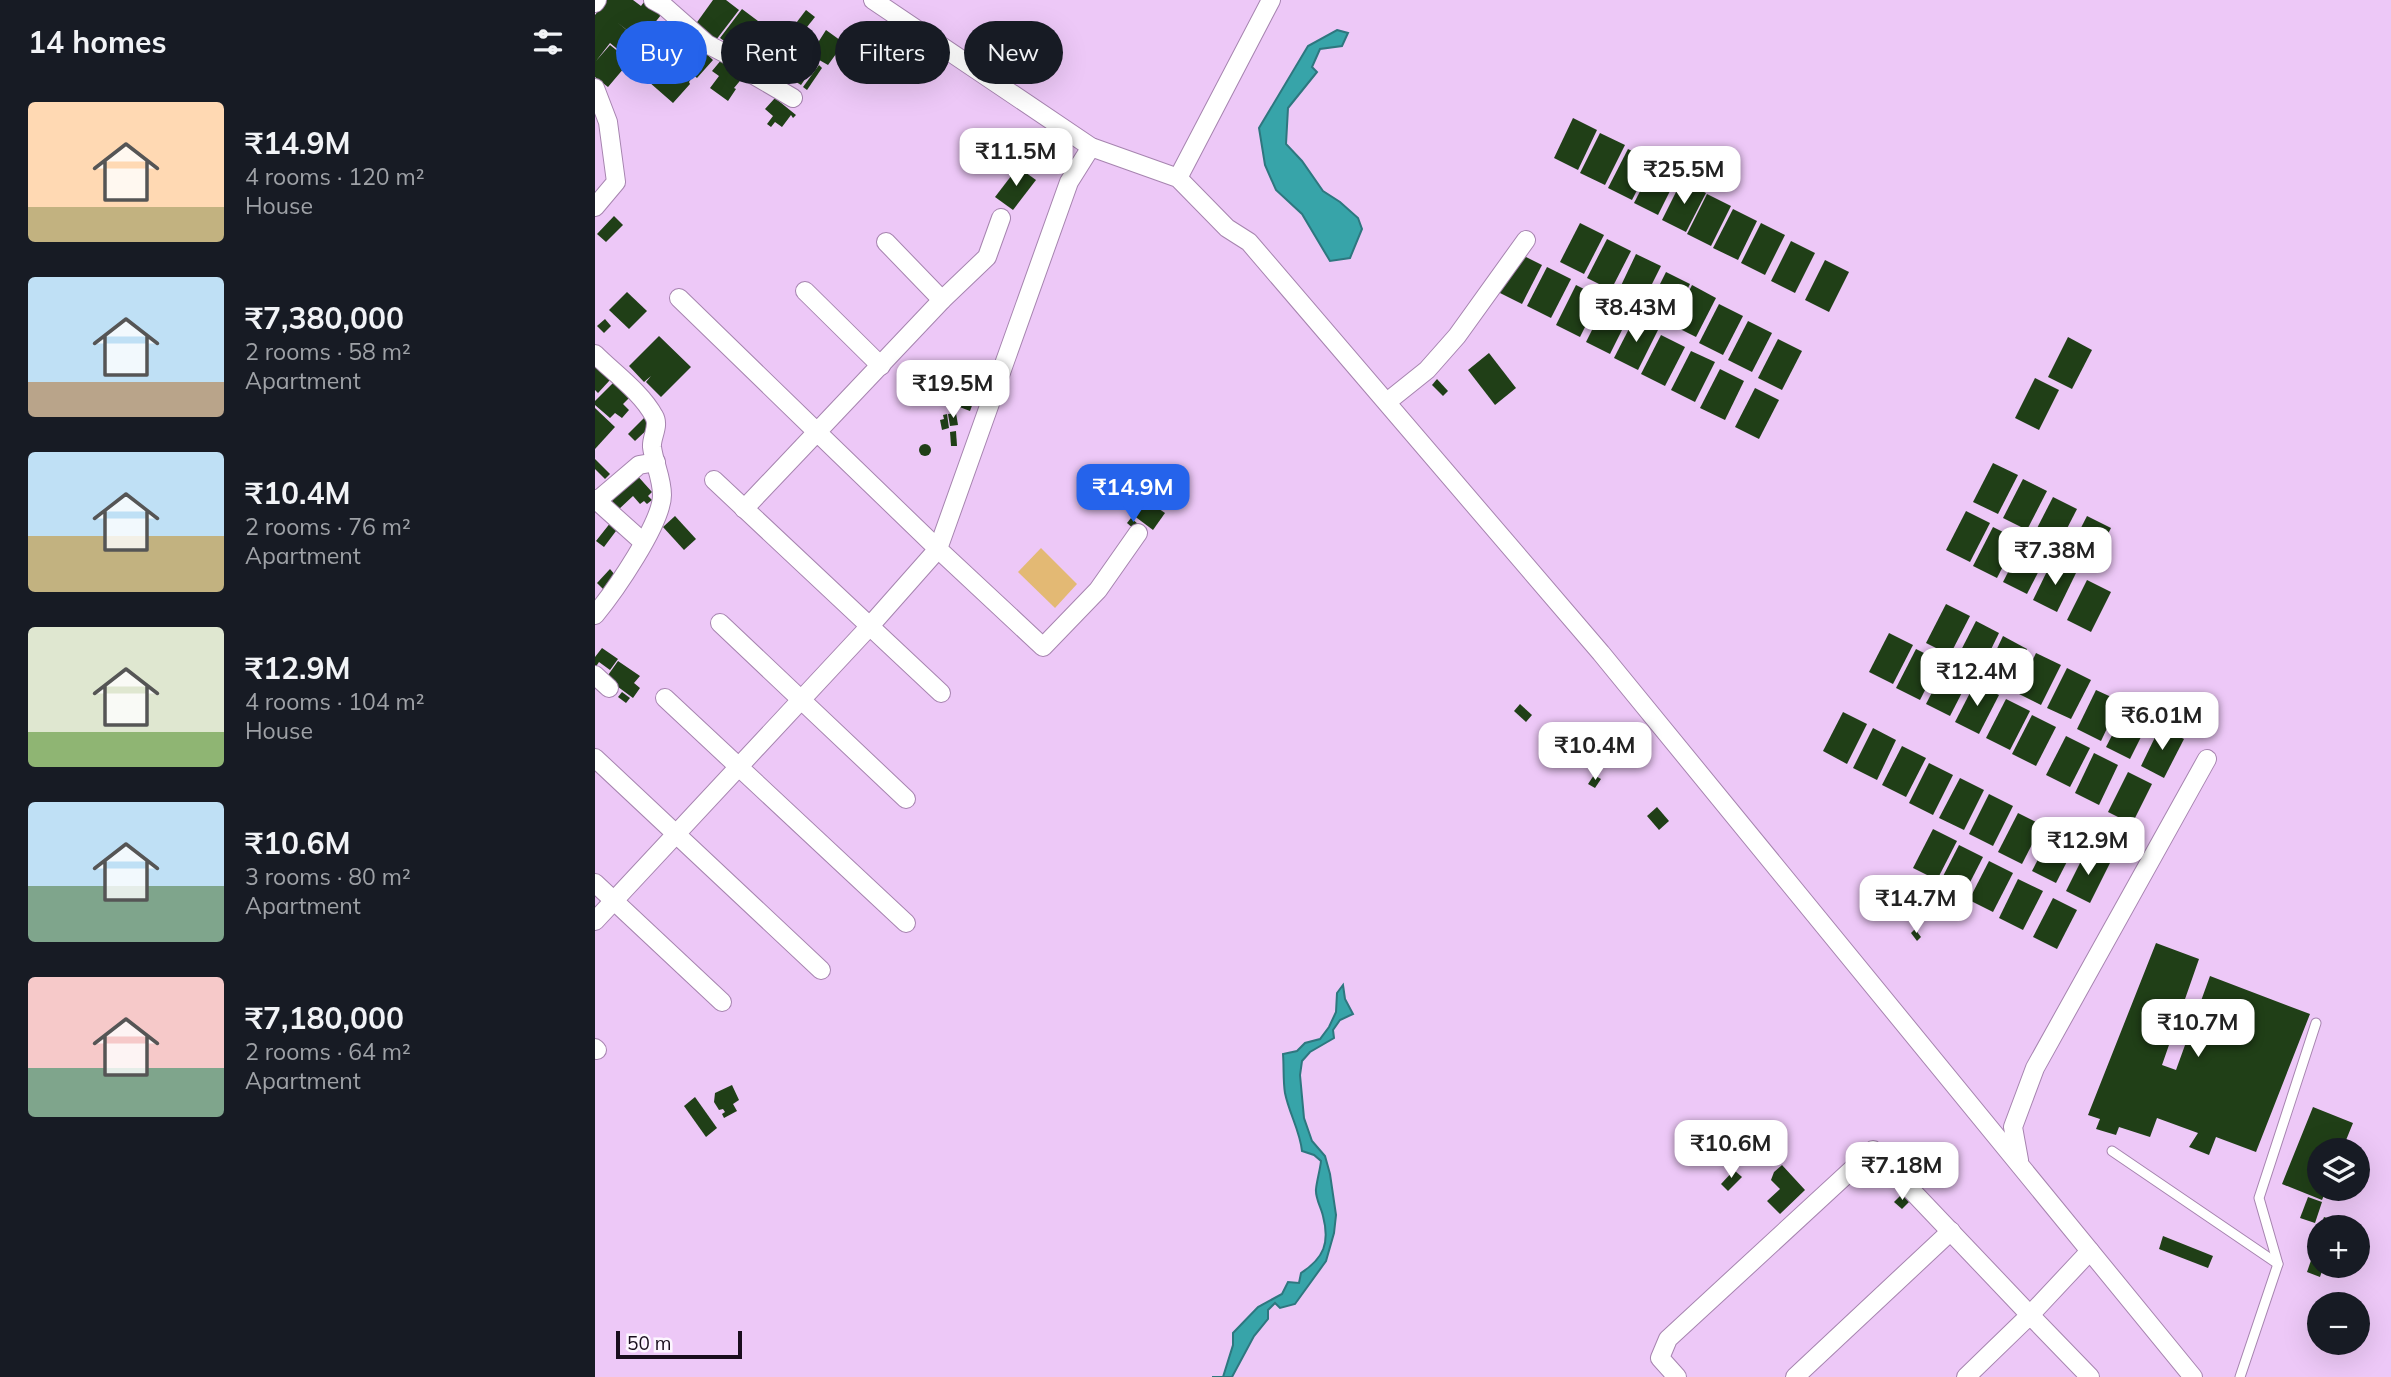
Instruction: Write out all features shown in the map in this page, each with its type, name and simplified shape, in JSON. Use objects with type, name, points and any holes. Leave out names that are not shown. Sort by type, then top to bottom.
[{"type":"street","points":[[653,0],[664,6],[707,44],[793,98]]},
{"type":"street","points":[[873,0],[1091,146],[1178,178],[1227,228],[1249,242],[1601,653],[2193,1377]]},
{"type":"street","points":[[1178,178],[1271,0]]},
{"type":"street","points":[[595,88],[608,122],[616,182],[595,207]]},
{"type":"street","points":[[595,921],[869,627],[938,549],[1069,182],[1091,146]]},
{"type":"street","points":[[744,509],[942,300],[987,257],[1001,218]]},
{"type":"street","points":[[1387,402],[1427,370],[1458,336],[1526,240]]},
{"type":"street","points":[[886,242],[942,300]]},
{"type":"street","points":[[805,291],[881,366]]},
{"type":"street","points":[[679,298],[1043,647],[1098,590],[1138,533]]},
{"type":"street","points":[[596,356],[640,398],[656,419],[652,446],[662,495],[657,519],[598,606]]},
{"type":"street","points":[[643,542],[596,500],[639,465],[656,462]]},
{"type":"street","points":[[714,480],[941,693]]},
{"type":"street","points":[[720,623],[906,799]]},
{"type":"street","points":[[595,675],[609,688]]},
{"type":"street","points":[[665,698],[906,923]]},
{"type":"street","points":[[595,758],[821,970]]},
{"type":"street","points":[[2020,1164],[2013,1127],[2035,1068],[2207,759]]},
{"type":"street","points":[[595,883],[722,1002]]},
{"type":"street","points":[[1677,1377],[1660,1358],[1668,1339],[1873,1150],[2090,1377]]},
{"type":"street","points":[[1795,1377],[1951,1231]]},
{"type":"street","points":[[1966,1377],[2030,1315],[2090,1251]]},
{"type":"lane","points":[[2240,1377],[2278,1264],[2259,1198],[2316,1023]]},
{"type":"lane","points":[[2112,1151],[2278,1264]]},
{"type":"shaded area","points":[[1337,30],[1348,33],[1342,46],[1320,49],[1312,67],[1317,72],[1288,108],[1286,144],[1323,191],[1358,218],[1362,229],[1350,258],[1330,261],[1302,214],[1276,190],[1265,165],[1259,128],[1308,46]]},
{"type":"shaded area","points":[[1041,548],[1077,584],[1055,608],[1018,572]]},
{"type":"shaded area","points":[[1343,985],[1345,999],[1353,1014],[1340,1020],[1333,1030],[1334,1038],[1310,1052],[1302,1061],[1300,1075],[1304,1118],[1312,1141],[1325,1156],[1336,1215],[1326,1261],[1295,1304],[1280,1308],[1275,1303],[1268,1310],[1268,1319],[1254,1336],[1232,1377],[1223,1377],[1233,1345],[1233,1333],[1258,1307],[1282,1294],[1288,1282],[1299,1283],[1301,1273],[1315,1262],[1323,1249],[1326,1234],[1316,1192],[1321,1161],[1302,1151],[1285,1093],[1283,1054],[1297,1051],[1305,1043],[1320,1039],[1336,1012],[1337,993]]},
{"type":"building","points":[[607,0],[633,0],[641,6],[644,2],[661,15],[656,21],[616,21],[616,48],[610,43],[596,61],[610,45],[616,50],[616,78],[608,87],[595,77],[595,15]]},
{"type":"building","points":[[713,0],[726,0],[739,10],[731,21],[721,21],[721,33],[716,40],[707,34],[707,21],[698,21]]},
{"type":"building","points":[[742,9],[758,21],[733,21]]},
{"type":"building","points":[[806,10],[815,17],[812,21],[798,21]]},
{"type":"building","points":[[826,30],[835,36],[835,55],[828,65],[821,61],[821,38]]},
{"type":"building","points":[[707,54],[713,60],[707,67]]},
{"type":"building","points":[[721,60],[721,84],[737,84],[728,101],[710,88],[719,76],[712,71]]},
{"type":"building","points":[[651,84],[690,84],[673,103]]},
{"type":"building","points":[[775,98],[796,115],[793,118],[791,115],[782,127],[775,122],[771,127],[767,124],[773,116],[765,109]]},
{"type":"building","points":[[1573,118],[1597,130],[1578,170],[1554,158]]},
{"type":"building","points":[[1600,133],[1625,145],[1605,185],[1580,173]]},
{"type":"building","points":[[1036,143],[1049,153],[1037,169],[1024,158]]},
{"type":"building","points":[[1628,149],[1652,161],[1632,200],[1608,188]]},
{"type":"building","points":[[1022,160],[1036,170],[1033,174],[1019,165]]},
{"type":"building","points":[[1654,164],[1678,175],[1658,215],[1634,203]]},
{"type":"building","points":[[1018,167],[1036,180],[1013,210],[995,197]]},
{"type":"building","points":[[1682,180],[1706,193],[1686,232],[1662,220]]},
{"type":"building","points":[[1707,194],[1731,206],[1711,246],[1687,234]]},
{"type":"building","points":[[1733,209],[1757,221],[1738,260],[1713,248]]},
{"type":"building","points":[[614,216],[623,225],[606,242],[597,234]]},
{"type":"building","points":[[1580,223],[1604,235],[1584,274],[1560,262]]},
{"type":"building","points":[[1761,223],[1785,235],[1765,275],[1741,263]]},
{"type":"building","points":[[1607,239],[1631,251],[1611,290],[1587,278]]},
{"type":"building","points":[[1791,241],[1815,253],[1795,293],[1771,281]]},
{"type":"building","points":[[1518,253],[1542,265],[1522,304],[1498,292]]},
{"type":"building","points":[[1636,254],[1661,266],[1641,306],[1617,294]]},
{"type":"building","points":[[1825,260],[1849,272],[1829,312],[1805,300]]},
{"type":"building","points":[[1547,267],[1571,279],[1551,318],[1527,306]]},
{"type":"building","points":[[1666,272],[1690,284],[1670,324],[1646,312]]},
{"type":"building","points":[[1576,285],[1600,297],[1580,337],[1556,325]]},
{"type":"building","points":[[1692,285],[1716,298],[1696,337],[1672,325]]},
{"type":"building","points":[[627,292],[647,311],[629,329],[609,310]]},
{"type":"building","points":[[1606,302],[1630,314],[1610,354],[1586,342]]},
{"type":"building","points":[[1719,304],[1743,316],[1723,355],[1699,343]]},
{"type":"building","points":[[605,319],[611,326],[604,333],[597,326]]},
{"type":"building","points":[[1634,319],[1658,330],[1638,370],[1614,358]]},
{"type":"building","points":[[1748,321],[1772,333],[1752,372],[1728,360]]},
{"type":"building","points":[[1661,335],[1685,347],[1665,386],[1641,374]]},
{"type":"building","points":[[659,336],[691,367],[661,397],[646,382],[651,376],[644,382],[629,366]]},
{"type":"building","points":[[2068,337],[2092,350],[2072,389],[2048,377]]},
{"type":"building","points":[[1778,339],[1802,351],[1782,390],[1758,378]]},
{"type":"building","points":[[1691,351],[1715,362],[1695,402],[1671,390]]},
{"type":"building","points":[[1489,353],[1516,388],[1495,405],[1468,370]]},
{"type":"building","points":[[963,365],[984,373],[970,411],[949,403]]},
{"type":"building","points":[[595,366],[610,380],[598,393],[595,390]]},
{"type":"building","points":[[1720,369],[1744,381],[1725,420],[1700,408]]},
{"type":"building","points":[[2035,378],[2059,390],[2039,430],[2015,418]]},
{"type":"building","points":[[1437,379],[1448,391],[1443,396],[1432,385]]},
{"type":"building","points":[[613,383],[629,398],[623,404],[629,410],[622,418],[615,413],[610,418],[595,405],[595,401]]},
{"type":"building","points":[[1755,388],[1779,400],[1759,439],[1735,427]]},
{"type":"building","points":[[595,408],[615,427],[595,449]]},
{"type":"building","points":[[956,413],[958,425],[950,426],[948,414]]},
{"type":"building","points":[[947,414],[949,428],[942,430],[940,420]]},
{"type":"building","points":[[644,418],[651,426],[635,441],[628,434]]},
{"type":"building","points":[[956,431],[957,446],[951,446],[950,432]]},
{"type":"building","points":[[925,444],[931,450],[925,456],[919,450]]},
{"type":"building","points":[[595,459],[610,474],[605,479],[595,469]]},
{"type":"building","points":[[1993,463],[2018,475],[1998,514],[1973,502]]},
{"type":"building","points":[[635,473],[652,492],[648,496],[652,500],[647,504],[644,501],[640,504],[633,496],[618,510],[608,499]]},
{"type":"building","points":[[2023,479],[2047,491],[2027,530],[2003,518]]},
{"type":"building","points":[[2053,497],[2077,509],[2057,548],[2033,536]]},
{"type":"building","points":[[1145,499],[1165,513],[1153,530],[1133,515]]},
{"type":"building","points":[[1966,511],[1990,523],[1970,562],[1946,550]]},
{"type":"building","points":[[675,516],[696,539],[684,550],[663,527]]},
{"type":"building","points":[[2087,516],[2111,528],[2091,567],[2067,555]]},
{"type":"building","points":[[1131,518],[1138,524],[1134,529],[1127,523]]},
{"type":"building","points":[[611,522],[624,531],[621,535],[616,531],[604,547],[596,541]]},
{"type":"building","points":[[1993,527],[2017,539],[1997,578],[1973,566]]},
{"type":"building","points":[[2023,543],[2047,555],[2027,594],[2003,582]]},
{"type":"building","points":[[2052,561],[2076,573],[2057,612],[2033,600]]},
{"type":"building","points":[[610,569],[615,575],[603,589],[597,583]]},
{"type":"building","points":[[2087,580],[2111,592],[2091,632],[2067,620]]},
{"type":"building","points":[[1946,604],[1970,616],[1950,655],[1926,643]]},
{"type":"building","points":[[1976,621],[1999,633],[1980,672],[1956,660]]},
{"type":"building","points":[[1889,633],[1913,645],[1893,684],[1869,672]]},
{"type":"building","points":[[2003,636],[2027,649],[2008,688],[1984,676]]},
{"type":"building","points":[[602,648],[618,659],[610,670],[599,662],[595,668],[595,657]]},
{"type":"building","points":[[1916,649],[1940,661],[1920,700],[1896,688]]},
{"type":"building","points":[[2036,653],[2061,665],[2041,705],[2017,693]]},
{"type":"building","points":[[618,661],[640,676],[634,683],[640,688],[633,698],[606,678]]},
{"type":"building","points":[[1946,665],[1970,677],[1950,716],[1926,704]]},
{"type":"building","points":[[2067,668],[2091,680],[2071,719],[2047,708]]},
{"type":"building","points":[[1975,683],[1999,695],[1979,734],[1955,722]]},
{"type":"building","points":[[2096,690],[2120,701],[2101,741],[2077,729]]},
{"type":"building","points":[[622,692],[630,698],[626,703],[618,697]]},
{"type":"building","points":[[2006,699],[2030,711],[2010,750],[1986,738]]},
{"type":"building","points":[[1520,704],[1532,715],[1526,722],[1514,711]]},
{"type":"building","points":[[2126,708],[2150,719],[2130,759],[2106,747]]},
{"type":"building","points":[[1843,712],[1867,724],[1847,764],[1823,751]]},
{"type":"building","points":[[2032,715],[2056,727],[2036,766],[2012,754]]},
{"type":"building","points":[[2160,727],[2184,739],[2164,778],[2141,766]]},
{"type":"building","points":[[1873,728],[1896,740],[1877,780],[1853,768]]},
{"type":"building","points":[[2066,736],[2090,748],[2070,787],[2046,775]]},
{"type":"building","points":[[1902,746],[1926,758],[1906,797],[1882,785]]},
{"type":"building","points":[[2094,753],[2118,765],[2099,805],[2075,793]]},
{"type":"building","points":[[1929,763],[1953,775],[1933,815],[1909,803]]},
{"type":"building","points":[[2128,772],[2152,784],[2132,824],[2108,812]]},
{"type":"building","points":[[1594,775],[1601,779],[1595,788],[1588,784]]},
{"type":"building","points":[[1960,778],[1984,790],[1964,830],[1939,818]]},
{"type":"building","points":[[1989,794],[2013,806],[1993,846],[1969,834]]},
{"type":"building","points":[[1657,807],[1669,821],[1659,830],[1647,816]]},
{"type":"building","points":[[2018,813],[2042,825],[2022,864],[1998,852]]},
{"type":"building","points":[[1933,829],[1957,841],[1937,880],[1913,868]]},
{"type":"building","points":[[2052,832],[2076,844],[2056,883],[2032,871]]},
{"type":"building","points":[[1959,845],[1983,857],[1963,896],[1939,884]]},
{"type":"building","points":[[2086,851],[2110,863],[2090,903],[2066,891]]},
{"type":"building","points":[[1989,861],[2013,873],[1993,912],[1969,900]]},
{"type":"building","points":[[2018,879],[2043,891],[2023,930],[1999,918]]},
{"type":"building","points":[[2053,898],[2077,910],[2057,949],[2033,937]]},
{"type":"building","points":[[1915,929],[1921,937],[1917,941],[1911,933]]},
{"type":"building","points":[[2156,943],[2199,959],[2162,1065],[2176,1070],[2210,976],[2310,1014],[2256,1152],[2216,1137],[2209,1155],[2189,1147],[2198,1133],[2157,1118],[2150,1137],[2119,1127],[2116,1135],[2096,1129],[2100,1119],[2088,1115]]},
{"type":"building","points":[[732,1085],[739,1100],[733,1104],[737,1111],[724,1118],[722,1114],[725,1112],[723,1109],[719,1110],[714,1102],[715,1093]]},
{"type":"building","points":[[695,1097],[717,1128],[706,1137],[684,1106]]},
{"type":"building","points":[[2313,1107],[2353,1123],[2347,1138],[2307,1138],[2307,1194],[2282,1184]]},
{"type":"building","points":[[1747,1132],[1759,1148],[1744,1164],[1733,1155],[1736,1152],[1732,1148]]},
{"type":"building","points":[[1870,1161],[1878,1168],[1869,1177],[1861,1170]]},
{"type":"building","points":[[1782,1165],[1805,1190],[1780,1214],[1767,1201],[1780,1189],[1771,1180],[1774,1172]]},
{"type":"building","points":[[1734,1170],[1742,1177],[1728,1191],[1721,1184]]},
{"type":"building","points":[[1902,1194],[1909,1202],[1902,1209],[1894,1202]]},
{"type":"building","points":[[2307,1200],[2322,1202],[2318,1215],[2307,1215],[2307,1220],[2300,1218]]},
{"type":"building","points":[[2163,1236],[2213,1256],[2208,1268],[2159,1249]]}]
